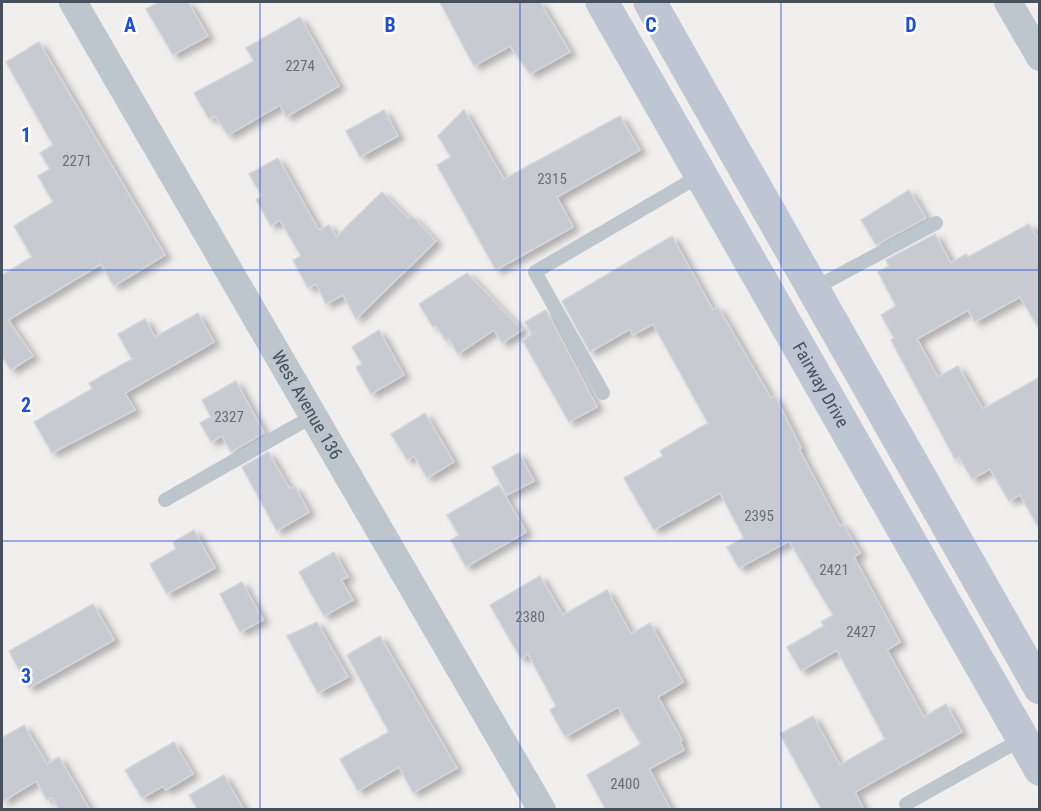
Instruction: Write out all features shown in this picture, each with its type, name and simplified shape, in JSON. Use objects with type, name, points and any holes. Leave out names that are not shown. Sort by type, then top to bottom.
[{"type":"street","name":"West Avenue 136","points":[[73,2],[542,810]]},
{"type":"street","name":"Fairway Drive","points":[[603,2],[1040,769]]},
{"type":"street","points":[[650,2],[1040,688]]},
{"type":"street","points":[[1008,2],[1040,57]]},
{"type":"street","points":[[973,652],[1009,634]]},
{"type":"lane","points":[[603,393],[534,272],[701,175]]},
{"type":"lane","points":[[813,290],[936,223]]},
{"type":"lane","points":[[165,500],[313,416]]},
{"type":"lane","points":[[906,804],[1022,739]]},
{"type":"building","points":[[159,2],[188,2],[208,36],[173,55],[146,9]]},
{"type":"building","points":[[440,2],[540,2],[570,52],[530,74],[510,46],[474,66]]},
{"type":"building","points":[[300,17],[339,86],[286,117],[280,105],[228,135],[215,116],[209,119],[194,93],[254,61],[246,48]]},
{"type":"building","points":[[39,42],[165,255],[114,286],[101,264],[8,320],[33,356],[11,370],[2,357],[2,275],[32,257],[14,226],[53,202],[38,176],[50,169],[40,153],[53,145],[6,62]]},
{"type":"building","points":[[384,110],[398,136],[360,157],[346,131]]},
{"type":"building","points":[[464,110],[504,179],[620,116],[640,150],[557,197],[573,227],[496,270],[437,165],[451,157],[438,136]]},
{"type":"building","points":[[278,158],[319,230],[329,225],[336,237],[382,192],[409,219],[412,216],[436,241],[356,319],[343,295],[326,304],[316,284],[308,288],[293,260],[301,256],[280,220],[271,226],[256,200],[262,196],[249,174]]},
{"type":"building","points":[[909,190],[926,218],[876,245],[861,220]]},
{"type":"building","points":[[1029,224],[1040,242],[1040,330],[1020,297],[975,322],[968,310],[917,339],[938,377],[958,366],[983,409],[1040,377],[1040,530],[1020,495],[1009,501],[990,469],[972,479],[959,457],[955,459],[891,340],[894,338],[881,315],[896,306],[878,272],[889,266],[886,260],[935,234],[951,263],[966,254],[968,257]]},
{"type":"building","points":[[672,236],[713,310],[718,307],[771,398],[775,396],[801,448],[799,449],[840,526],[843,524],[860,553],[854,557],[900,642],[887,650],[924,717],[946,704],[962,732],[855,792],[864,810],[822,810],[780,734],[813,716],[840,765],[885,739],[837,650],[801,671],[787,647],[824,626],[821,622],[833,615],[789,541],[739,568],[727,547],[744,538],[720,493],[654,530],[624,478],[663,456],[660,451],[708,423],[653,324],[633,335],[630,329],[590,352],[562,301]]},
{"type":"building","points":[[467,273],[522,330],[502,343],[494,330],[458,354],[449,339],[446,341],[436,326],[433,327],[419,304]]},
{"type":"building","points":[[546,310],[597,407],[569,422],[523,341],[532,334],[525,322]]},
{"type":"building","points":[[198,313],[214,342],[125,393],[135,410],[52,453],[34,422],[92,389],[89,383],[132,359],[118,334],[145,319],[155,337]]},
{"type":"building","points":[[379,330],[404,375],[371,394],[356,367],[362,364],[352,347]]},
{"type":"building","points":[[236,381],[264,433],[231,452],[222,436],[211,442],[200,423],[211,417],[202,400]]},
{"type":"building","points":[[425,413],[454,462],[427,478],[414,456],[407,460],[391,434]]},
{"type":"building","points":[[268,452],[290,489],[295,487],[309,512],[277,531],[242,467]]},
{"type":"building","points":[[519,453],[534,481],[507,495],[492,467]]},
{"type":"building","points":[[499,485],[526,532],[466,567],[451,540],[459,535],[447,515]]},
{"type":"building","points":[[194,530],[215,568],[167,594],[150,564],[176,549],[173,542]]},
{"type":"building","points":[[334,552],[348,577],[341,580],[353,600],[324,616],[299,572]]},
{"type":"building","points":[[540,576],[563,615],[607,590],[631,634],[650,623],[683,682],[658,697],[682,740],[680,742],[684,750],[649,769],[671,810],[606,810],[587,775],[641,744],[618,707],[565,737],[550,710],[556,706],[528,654],[521,659],[490,605]]},
{"type":"building","points":[[242,582],[263,620],[240,632],[220,594]]},
{"type":"building","points":[[93,604],[114,640],[29,688],[9,651]]},
{"type":"building","points":[[317,622],[348,677],[318,693],[287,636]]},
{"type":"building","points":[[380,636],[457,768],[413,793],[399,767],[358,791],[340,759],[389,732],[347,655]]},
{"type":"building","points":[[24,725],[47,764],[59,757],[90,810],[59,810],[52,797],[47,800],[36,781],[2,802],[2,738]]},
{"type":"building","points":[[174,742],[193,774],[166,790],[163,786],[142,798],[125,770]]},
{"type":"building","points":[[224,775],[244,810],[198,810],[189,795]]}]
